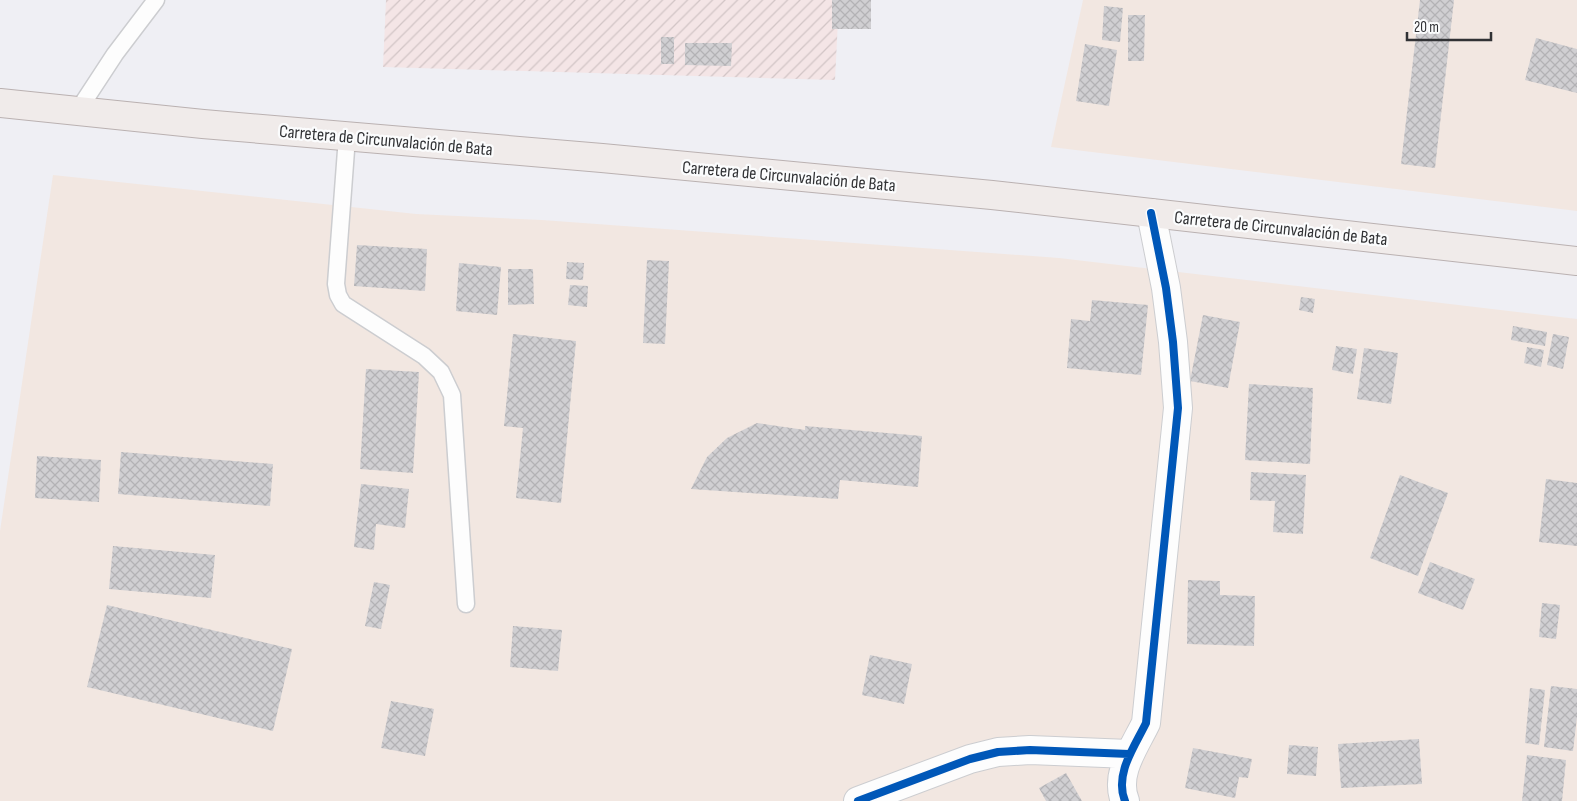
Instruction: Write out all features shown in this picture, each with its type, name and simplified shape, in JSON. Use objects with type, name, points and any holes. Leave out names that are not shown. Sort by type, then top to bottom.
[{"type":"main road","name":"Carretera de Circunvalación de Bata","points":[[0,102],[77,112],[973,193],[1577,261]]},
{"type":"street","points":[[1125,801],[1122,794],[1122,778],[1129,754],[1146,722],[1178,408],[1173,342],[1166,288],[1151,213]]},
{"type":"street","points":[[858,801],[970,759],[998,752],[1030,750],[1129,754]]},
{"type":"lane","points":[[77,112],[115,54],[156,0]]},
{"type":"lane","points":[[347,136],[336,284],[338,295],[344,304],[424,356],[441,372],[452,395],[466,604]]},
{"type":"shaded area","points":[[386,0],[839,0],[835,80],[383,67]]},
{"type":"shaded area","points":[[1083,0],[1577,0],[1577,211],[1051,147]]},
{"type":"shaded area","points":[[53,175],[416,214],[542,220],[1059,258],[1577,319],[1577,801],[0,801],[0,531]]},
{"type":"building","points":[[832,0],[871,0],[871,29],[832,29]]},
{"type":"building","points":[[1420,0],[1454,0],[1435,168],[1401,164]]},
{"type":"building","points":[[1104,6],[1123,8],[1120,42],[1102,40]]},
{"type":"building","points":[[1128,15],[1145,15],[1144,61],[1128,61]]},
{"type":"building","points":[[661,37],[674,37],[674,64],[661,64]]},
{"type":"building","points":[[1536,38],[1577,49],[1577,93],[1525,80]]},
{"type":"building","points":[[685,43],[732,43],[731,66],[685,65]]},
{"type":"building","points":[[1085,44],[1117,50],[1109,106],[1076,101]]},
{"type":"building","points":[[357,245],[427,249],[425,291],[354,286]]},
{"type":"building","points":[[647,260],[669,261],[665,344],[643,343]]},
{"type":"building","points":[[567,262],[584,263],[583,280],[566,279]]},
{"type":"building","points":[[459,263],[501,267],[497,315],[456,311]]},
{"type":"building","points":[[508,269],[533,269],[534,304],[508,305]]},
{"type":"building","points":[[570,285],[588,286],[587,307],[568,305]]},
{"type":"building","points":[[1301,297],[1315,299],[1313,313],[1299,310]]},
{"type":"building","points":[[1092,300],[1148,305],[1141,375],[1067,368],[1071,319],[1090,321]]},
{"type":"building","points":[[1203,315],[1240,322],[1228,388],[1190,381]]},
{"type":"building","points":[[1513,326],[1547,332],[1545,346],[1511,340]]},
{"type":"building","points":[[513,334],[576,341],[561,503],[516,498],[523,428],[504,426]]},
{"type":"building","points":[[1553,334],[1569,337],[1563,369],[1547,365]]},
{"type":"building","points":[[1336,346],[1357,349],[1353,374],[1332,370]]},
{"type":"building","points":[[1527,347],[1544,350],[1541,367],[1524,363]]},
{"type":"building","points":[[1364,348],[1398,353],[1391,404],[1357,399]]},
{"type":"building","points":[[366,369],[419,372],[413,473],[360,469]]},
{"type":"building","points":[[1249,384],[1313,388],[1310,464],[1245,460]]},
{"type":"building","points":[[757,423],[805,430],[805,426],[922,436],[918,487],[840,480],[838,499],[691,489],[707,457],[727,438]]},
{"type":"building","points":[[121,452],[273,464],[270,506],[118,494]]},
{"type":"building","points":[[37,456],[101,460],[99,502],[35,498]]},
{"type":"building","points":[[1251,472],[1306,475],[1303,534],[1273,532],[1275,501],[1250,500]]},
{"type":"building","points":[[1400,475],[1448,493],[1418,576],[1370,558]]},
{"type":"building","points":[[1546,479],[1577,483],[1577,546],[1539,542]]},
{"type":"building","points":[[361,484],[409,489],[405,528],[376,524],[374,550],[354,547]]},
{"type":"building","points":[[113,546],[215,555],[211,598],[109,589]]},
{"type":"building","points":[[1430,562],[1475,579],[1463,610],[1418,593]]},
{"type":"building","points":[[1188,580],[1220,581],[1220,595],[1255,596],[1254,646],[1187,644]]},
{"type":"building","points":[[374,582],[390,585],[381,629],[365,626]]},
{"type":"building","points":[[1542,603],[1560,605],[1556,639],[1539,637]]},
{"type":"building","points":[[107,605],[292,649],[273,731],[87,687]]},
{"type":"building","points":[[513,626],[562,630],[558,671],[510,667]]},
{"type":"building","points":[[870,655],[912,664],[904,704],[862,695]]},
{"type":"building","points":[[1551,686],[1577,689],[1577,717],[1573,751],[1544,747]]},
{"type":"building","points":[[1530,688],[1545,690],[1539,745],[1525,743]]},
{"type":"building","points":[[391,701],[434,709],[425,756],[381,748]]},
{"type":"building","points":[[1419,739],[1422,784],[1341,788],[1338,744]]},
{"type":"building","points":[[1289,745],[1318,747],[1316,776],[1287,774]]},
{"type":"building","points":[[1193,748],[1252,759],[1248,778],[1239,777],[1235,798],[1185,788]]},
{"type":"building","points":[[1527,755],[1566,760],[1562,801],[1522,801]]},
{"type":"building","points":[[1066,773],[1082,801],[1046,801],[1039,788]]},
{"type":"cycle path","points":[[1125,801],[1122,791],[1124,771],[1127,760],[1146,723],[1178,408],[1173,342],[1166,288],[1151,213]]},
{"type":"cycle path","points":[[858,801],[970,759],[998,752],[1030,750],[1129,754]]}]
